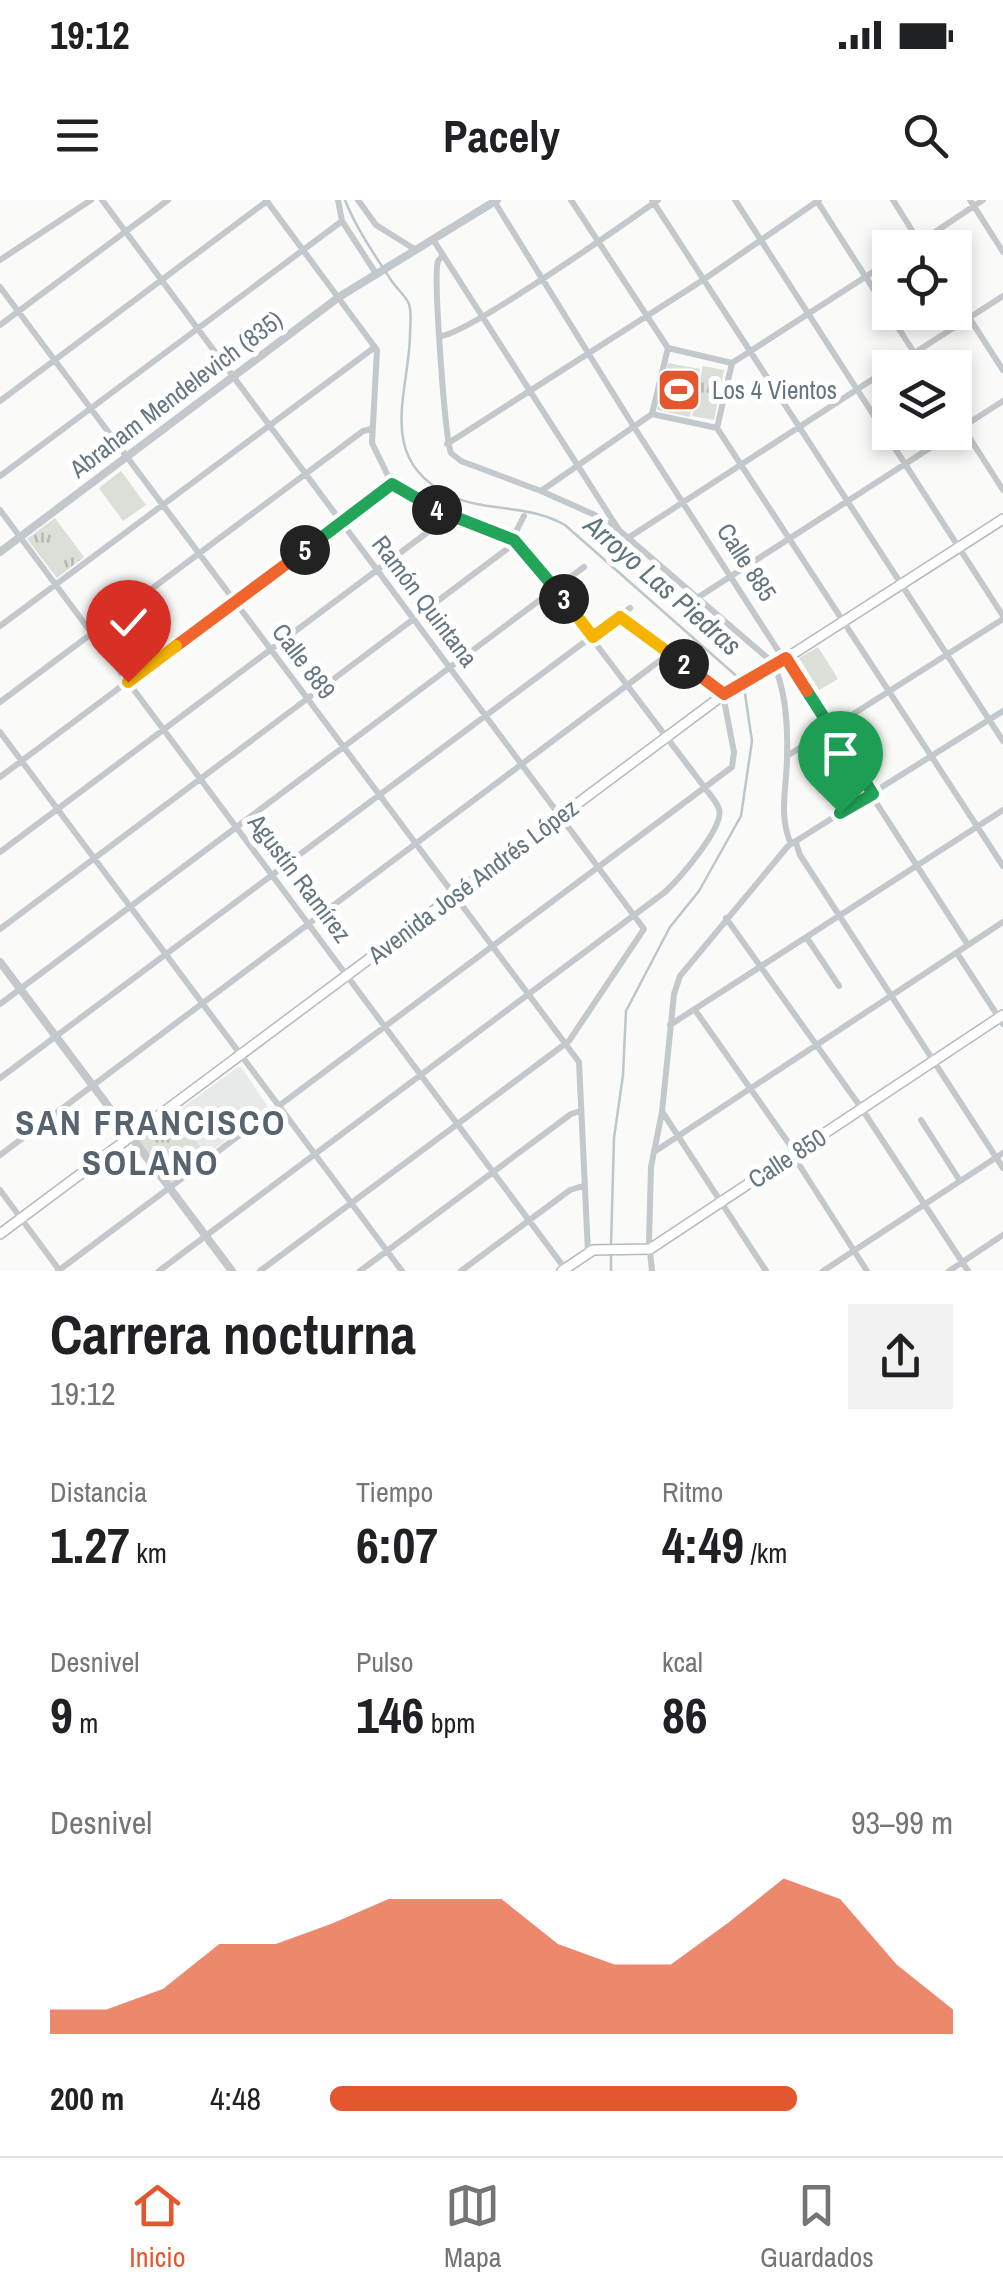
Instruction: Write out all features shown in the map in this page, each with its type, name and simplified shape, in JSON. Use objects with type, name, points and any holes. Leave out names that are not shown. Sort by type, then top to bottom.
[{"type":"main road","name":"Avenida José Andrés López","points":[[0,1234],[724,694],[1003,518]]},
{"type":"main road","name":"Calle 850","points":[[650,1249],[1002,1019]]},
{"type":"main road","points":[[565,1270],[588,1252],[650,1249]]},
{"type":"street","points":[[0,260],[91,200]]},
{"type":"street","name":"Ramón Quintana","points":[[102,200],[644,929],[593,1009],[565,1044]]},
{"type":"street","points":[[0,325],[168,200]]},
{"type":"street","points":[[0,401],[268,200],[375,347],[378,357],[371,429],[374,452],[392,484],[448,516],[514,540],[593,637],[720,810],[717,824],[680,876],[634,916],[159,1271]]},
{"type":"street","points":[[338,200],[342,220],[379,275]]},
{"type":"street","points":[[358,200],[376,225],[417,251]]},
{"type":"street","points":[[571,200],[668,348],[732,363]]},
{"type":"street","points":[[735,200],[1003,617],[787,756]]},
{"type":"street","points":[[447,444],[703,280],[817,200],[913,350]]},
{"type":"street","points":[[893,200],[912,230]]},
{"type":"street","points":[[940,230],[972,203],[983,200]]},
{"type":"street","name":"Abraham Mendelevich (835)","points":[[0,552],[339,298],[495,201]]},
{"type":"street","name":"Calle 885","points":[[495,201],[634,427],[968,945]]},
{"type":"street","points":[[440,336],[451,336],[483,316],[655,201],[1003,742]]},
{"type":"street","points":[[972,203],[1003,252]]},
{"type":"street","points":[[0,476],[342,220]]},
{"type":"street","points":[[434,241],[619,530]]},
{"type":"street","points":[[443,256],[438,264],[440,336],[447,444],[451,454],[596,515],[619,530],[771,667],[784,718],[787,756],[782,818],[800,855],[934,1062],[1000,1155],[1003,1168]]},
{"type":"street","points":[[717,428],[732,363],[872,273]]},
{"type":"street","name":"Calle 889","points":[[0,287],[576,1058],[580,1069],[580,1111]]},
{"type":"street","points":[[972,317],[1003,296]]},
{"type":"street","points":[[972,321],[1003,370]]},
{"type":"street","points":[[917,350],[950,330]]},
{"type":"street","points":[[0,626],[375,347]]},
{"type":"street","points":[[541,491],[652,414],[668,348]]},
{"type":"street","points":[[628,538],[872,380]]},
{"type":"street","points":[[972,422],[1003,402]]},
{"type":"street","points":[[652,414],[717,428],[1003,866]]},
{"type":"street","points":[[0,702],[363,431],[371,429]]},
{"type":"street","points":[[972,442],[1003,490]]},
{"type":"street","points":[[697,598],[929,450]]},
{"type":"street","points":[[0,777],[392,484]]},
{"type":"street","name":"Agustín Ramírez","points":[[0,510],[565,1270]]},
{"type":"street","points":[[0,852],[448,516]]},
{"type":"street","points":[[0,928],[507,549],[524,516]]},
{"type":"street","points":[[0,1004],[584,567]]},
{"type":"street","points":[[0,1078],[630,608]]},
{"type":"street","points":[[0,1190],[59,1271],[732,768],[734,752],[724,694],[620,617]]},
{"type":"street","points":[[0,1154],[670,653]]},
{"type":"street","points":[[652,1271],[653,1152],[662,1112],[678,980],[726,918],[794,843],[1003,711]]},
{"type":"street","points":[[0,732],[402,1271]]},
{"type":"street","points":[[670,1025],[1003,810]]},
{"type":"street","points":[[726,918],[862,1109],[968,1271]]},
{"type":"street","points":[[653,1152],[1003,922]]},
{"type":"street","points":[[807,938],[839,986]]},
{"type":"street","points":[[957,953],[1002,1019]]},
{"type":"street","points":[[0,962],[232,1271]]},
{"type":"street","points":[[695,1010],[751,1088],[867,1271]]},
{"type":"street","points":[[260,1271],[565,1044]]},
{"type":"street","points":[[360,1271],[573,1112],[580,1111],[588,1252]]},
{"type":"street","points":[[662,1112],[766,1271]]},
{"type":"street","points":[[921,1120],[960,1181]]},
{"type":"street","points":[[823,1271],[1000,1155]]},
{"type":"street","points":[[461,1271],[570,1190],[583,1186]]},
{"type":"street","points":[[949,1271],[1003,1235]]},
{"type":"shaded area","points":[[238,1067],[268,1107],[207,1155],[175,1113]]},
{"type":"green space","name":"Los 4 Vientos","points":[[668,363],[700,369],[690,417],[657,410]]},
{"type":"green space","points":[[703,366],[724,370],[714,420],[692,416]]},
{"type":"green space","points":[[121,471],[146,505],[123,521],[99,488]]},
{"type":"green space","points":[[55,518],[84,557],[57,578],[27,539]]},
{"type":"green space","points":[[818,647],[838,679],[819,690],[799,658]]},
{"type":"green space","points":[[175,1113],[207,1155],[170,1183],[138,1141]]},
{"type":"waterway","name":"Arroyo Las Piedras","points":[[345,200],[366,241],[409,304],[402,422],[411,462],[425,479],[461,500],[536,514],[565,525],[741,680]]},
{"type":"waterway","name":"Arroyo Las Piedras","points":[[611,1245],[614,1138],[623,1075],[626,1011],[670,927],[699,891],[741,816],[752,741],[744,687]]},
{"type":"waterway","name":"Arroyo Las Piedras","points":[[611,1253],[611,1271]]},
{"type":"place","name":"Los 4 Vientos","points":[[679,390]]},
{"type":"district","name":"SAN FRANCISCO SOLANO","points":[[151,1143]]},
{"type":"route","points":[[128,682],[392,484],[448,516],[521,545],[593,637],[620,617],[724,694],[786,658],[873,794],[840,813]]}]
